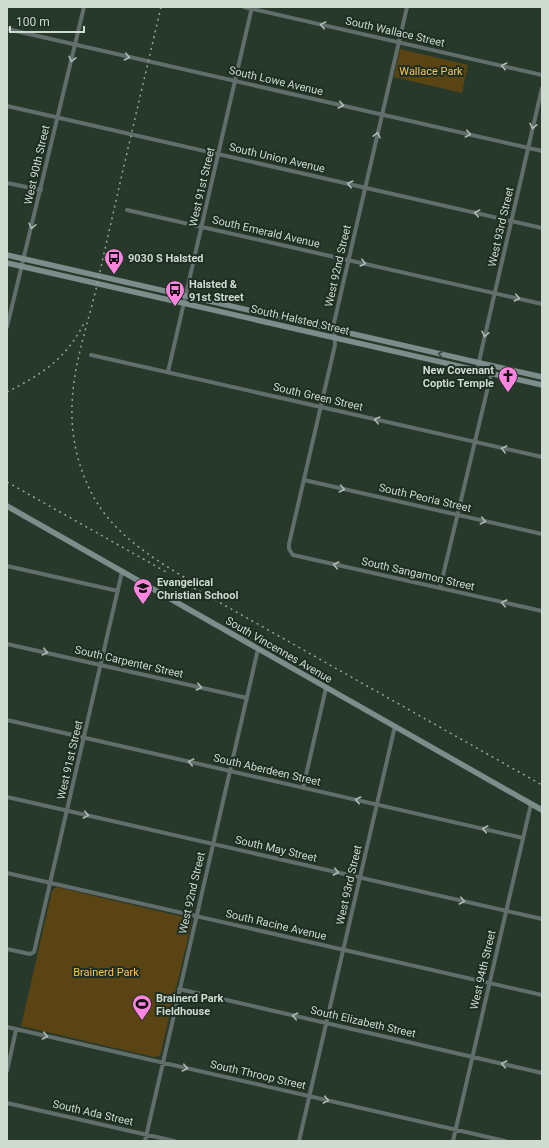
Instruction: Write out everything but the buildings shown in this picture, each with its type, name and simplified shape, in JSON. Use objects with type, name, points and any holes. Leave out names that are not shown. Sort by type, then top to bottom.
[{"type":"main road","name":"South Halsted Street","points":[[7,255],[542,377]]},
{"type":"main road","name":"South Halsted Street","points":[[7,263],[542,385]]},
{"type":"main road","name":"South Vincennes Avenue","points":[[7,506],[542,810]]},
{"type":"street","name":"West 90th Street","points":[[7,327],[84,7]]},
{"type":"street","name":"South Wallace Street","points":[[244,7],[542,75]]},
{"type":"street","name":"West 92nd Street","points":[[291,553],[289,544],[335,345],[334,323],[407,7]]},
{"type":"street","name":"West 91st Street","points":[[168,372],[252,8]]},
{"type":"street","name":"South Lowe Avenue","points":[[7,29],[542,151]]},
{"type":"street","name":"West 93rd Street","points":[[477,370],[542,88]]},
{"type":"street","name":"South Union Avenue","points":[[7,106],[542,228]]},
{"type":"street","points":[[7,183],[40,190]]},
{"type":"street","name":"South Emerald Avenue","points":[[127,210],[542,304]]},
{"type":"street","name":"South Green Street","points":[[91,355],[542,457]]},
{"type":"street","points":[[440,588],[493,366]]},
{"type":"street","name":"South Peoria Street","points":[[304,480],[542,534]]},
{"type":"street","name":"South Sangamon Street","points":[[291,553],[542,611]]},
{"type":"street","points":[[7,566],[118,591]]},
{"type":"street","name":"West 91st Street","points":[[7,949],[30,954],[34,952],[122,572]]},
{"type":"street","name":"South Carpenter Street","points":[[7,644],[247,698]]},
{"type":"street","name":"West 92nd Street","points":[[145,1141],[258,649]]},
{"type":"street","points":[[303,788],[326,688]]},
{"type":"street","name":"South Aberdeen Street","points":[[7,720],[523,838]]},
{"type":"street","name":"West 93rd Street","points":[[299,1141],[395,726]]},
{"type":"street","name":"South May Street","points":[[7,797],[542,919]]},
{"type":"street","name":"West 94th Street","points":[[453,1141],[531,804]]},
{"type":"street","name":"South Racine Avenue","points":[[7,873],[542,995]]},
{"type":"street","name":"South Elizabeth Street","points":[[179,989],[542,1072]]},
{"type":"street","name":"South Throop Street","points":[[7,1027],[505,1141]]},
{"type":"street","points":[[7,1071],[16,1030]]},
{"type":"street","name":"South Ada Street","points":[[7,1103],[174,1141]]},
{"type":"green space","name":"Wallace Park","points":[[400,49],[468,65],[462,93],[394,77]]},
{"type":"green space","name":"Brainerd Park","points":[[56,887],[188,918],[192,921],[160,1056],[154,1057],[21,1026],[52,891]]},
{"type":"railway","points":[[161,7],[75,373],[72,418],[74,440],[79,462],[87,484],[102,510],[113,524],[140,548],[202,588]]},
{"type":"railway","points":[[7,392],[42,372],[61,356],[70,346],[84,323]]},
{"type":"railway","points":[[7,482],[168,573]]},
{"type":"railway","points":[[194,588],[542,785]]},
{"type":"place","name":"9030 S Halsted","points":[[114,275]]},
{"type":"place","name":"Halsted & 91st Street","points":[[175,307]]},
{"type":"place","name":"New Covenant Coptic Temple","points":[[508,393]]},
{"type":"place","name":"Evangelical Christian School","points":[[143,605]]},
{"type":"place","name":"Brainerd Park Fieldhouse","points":[[142,1021]]}]
